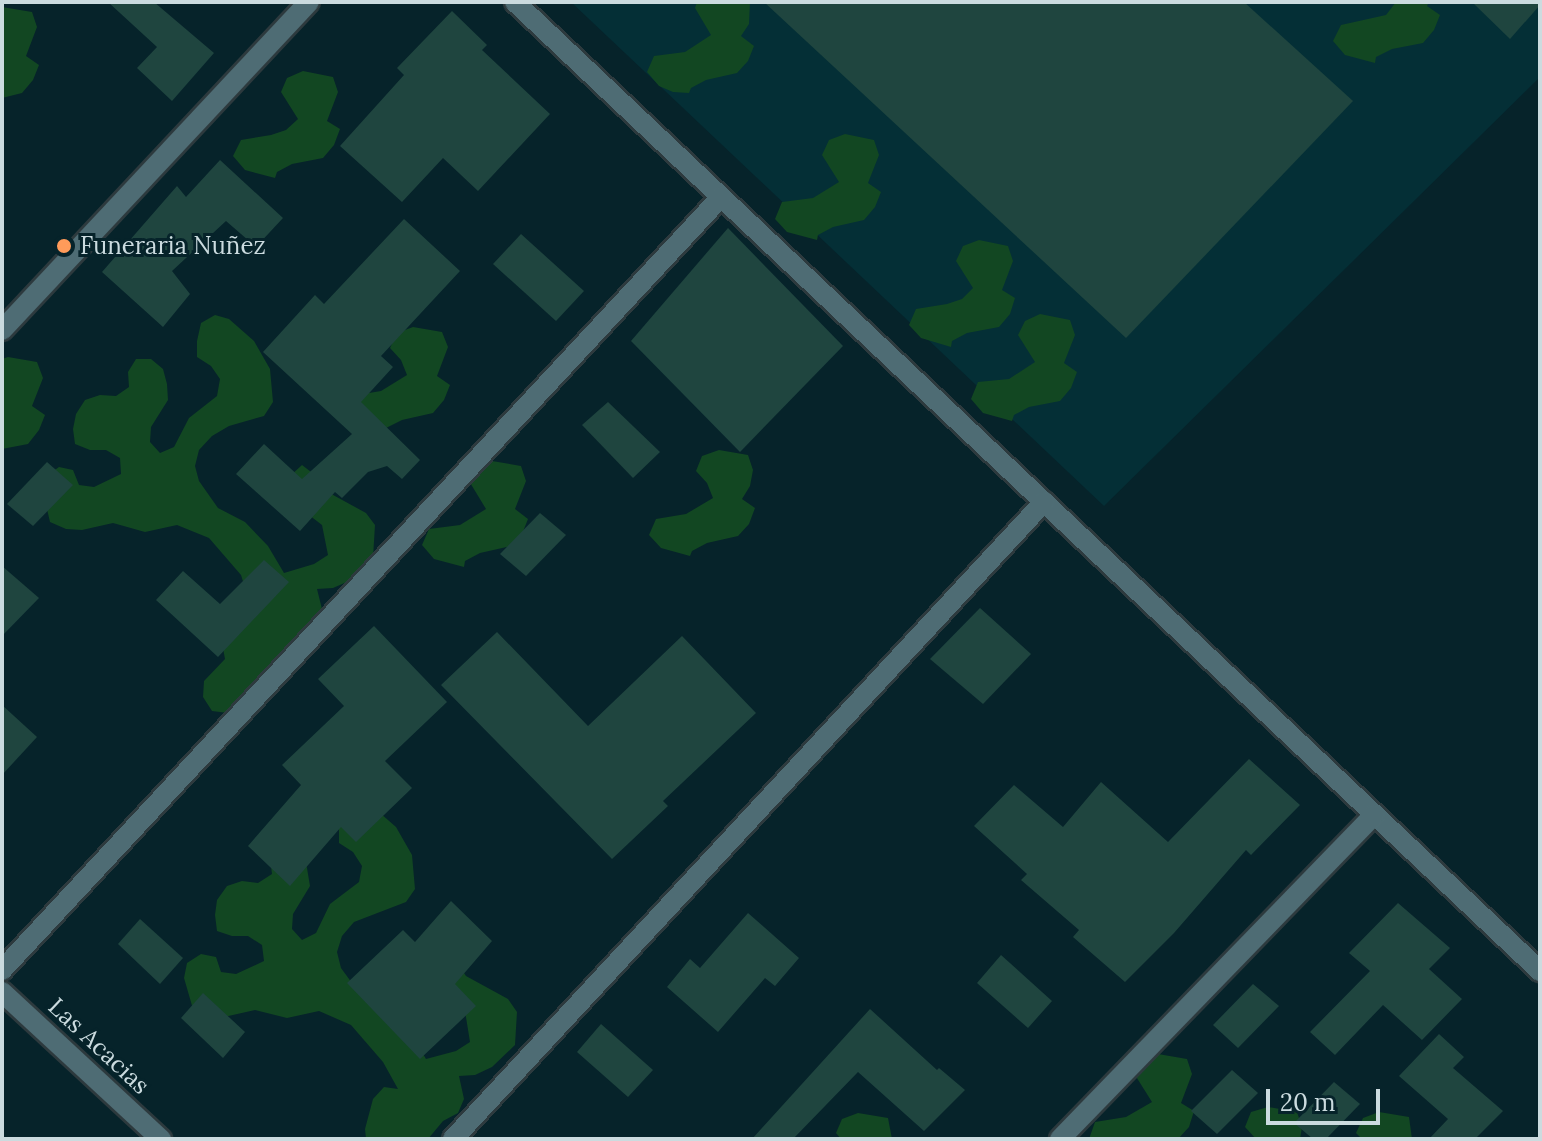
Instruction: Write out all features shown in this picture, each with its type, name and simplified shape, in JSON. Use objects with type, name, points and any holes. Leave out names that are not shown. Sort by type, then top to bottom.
[{"type":"street","points":[[2,330],[309,2]]},
{"type":"street","points":[[515,2],[1540,971]]},
{"type":"street","points":[[2,970],[721,197]]},
{"type":"street","points":[[453,1139],[1044,502]]},
{"type":"street","points":[[1060,1139],[1374,815]]},
{"type":"street","name":"Las Acacias","points":[[2,992],[161,1139]]},
{"type":"shaded area","points":[[571,2],[1540,2],[1540,77],[1104,506]]},
{"type":"green space","points":[[697,2],[750,2],[749,24],[741,36],[754,46],[748,61],[737,73],[706,80],[691,88],[689,93],[673,92],[659,86],[647,72],[654,56],[685,52],[711,35],[695,8]]},
{"type":"green space","points":[[1396,2],[1429,2],[1427,6],[1440,15],[1434,30],[1423,43],[1392,49],[1376,57],[1375,63],[1345,55],[1333,41],[1341,25],[1386,15]]},
{"type":"green space","points":[[2,7],[32,12],[37,27],[26,56],[39,65],[33,80],[22,93],[2,98]]},
{"type":"green space","points":[[303,71],[333,77],[338,92],[327,121],[340,129],[334,145],[323,158],[292,164],[277,172],[275,178],[245,170],[233,156],[241,140],[286,130],[298,119],[281,92],[287,78]]},
{"type":"green space","points":[[845,134],[874,140],[879,155],[868,183],[881,192],[875,207],[864,220],[833,227],[818,235],[817,240],[787,232],[775,219],[782,202],[813,198],[839,182],[822,155],[829,140]]},
{"type":"green space","points":[[979,240],[1008,246],[1013,261],[1002,290],[1015,298],[1010,314],[999,327],[967,333],[952,341],[951,347],[921,338],[909,325],[916,309],[962,299],[973,288],[956,261],[963,246]]},
{"type":"green space","points":[[1040,314],[1070,320],[1075,335],[1064,363],[1077,372],[1071,388],[1060,401],[1029,407],[1014,415],[1012,421],[983,413],[971,399],[978,382],[1009,379],[1035,362],[1018,335],[1025,321]]},
{"type":"green space","points":[[215,315],[229,319],[254,341],[270,369],[273,402],[264,416],[229,426],[212,436],[199,450],[195,466],[199,481],[218,508],[245,522],[268,546],[284,573],[314,564],[328,555],[322,525],[296,505],[290,476],[302,465],[315,475],[324,490],[366,513],[375,525],[373,558],[349,581],[333,588],[317,589],[323,613],[316,627],[289,645],[278,676],[228,713],[212,711],[203,697],[204,681],[225,659],[222,643],[246,591],[241,575],[209,538],[177,525],[145,532],[113,523],[82,530],[66,529],[50,522],[43,492],[45,477],[59,467],[73,470],[79,485],[94,487],[121,474],[120,458],[106,450],[90,450],[75,444],[73,429],[76,414],[85,400],[100,395],[116,396],[129,387],[128,372],[136,359],[151,359],[163,369],[168,400],[151,427],[150,442],[160,453],[174,447],[189,418],[217,396],[220,379],[211,366],[197,357],[201,323]]},
{"type":"green space","points":[[413,327],[442,332],[448,347],[437,376],[450,385],[444,400],[433,413],[402,420],[386,428],[351,396],[381,391],[407,375],[401,360],[390,348],[397,333]]},
{"type":"green space","points":[[8,357],[37,362],[43,378],[32,406],[45,415],[39,430],[28,444],[2,449],[2,359]]},
{"type":"green space","points":[[719,450],[748,455],[753,470],[750,486],[742,499],[755,508],[749,524],[738,536],[707,543],[692,551],[690,556],[661,548],[649,535],[656,519],[686,514],[713,498],[707,483],[696,471],[702,456]]},
{"type":"green space","points":[[492,461],[521,466],[526,481],[515,509],[528,519],[522,534],[511,546],[480,553],[465,561],[464,567],[434,559],[422,545],[429,529],[460,525],[486,509],[469,481],[476,467]]},
{"type":"green space","points":[[372,806],[396,827],[412,855],[415,889],[406,902],[354,922],[342,936],[337,952],[341,968],[360,994],[410,1032],[426,1059],[456,1051],[470,1042],[465,1011],[438,991],[457,962],[466,976],[508,999],[517,1012],[515,1045],[492,1067],[475,1075],[459,1076],[464,1099],[458,1113],[443,1121],[428,1139],[366,1139],[365,1129],[373,1099],[384,1087],[398,1089],[383,1062],[351,1025],[319,1011],[287,1018],[255,1010],[224,1017],[193,1009],[184,978],[187,963],[201,954],[216,957],[221,972],[236,974],[264,961],[262,945],[248,936],[232,936],[217,931],[215,915],[217,900],[227,886],[242,881],[258,883],[272,874],[270,858],[305,856],[310,886],[293,914],[292,929],[302,940],[316,933],[330,904],[359,882],[362,866],[353,852],[339,843],[339,827]]},
{"type":"green space","points":[[1158,1054],[1187,1059],[1192,1074],[1181,1103],[1194,1111],[1189,1127],[1178,1139],[1089,1139],[1095,1122],[1126,1117],[1152,1102],[1135,1075],[1142,1059]]},
{"type":"green space","points":[[1268,1107],[1297,1112],[1302,1127],[1300,1139],[1256,1139],[1245,1127],[1251,1112]]},
{"type":"green space","points":[[1379,1112],[1409,1117],[1412,1139],[1362,1139],[1356,1133],[1363,1118]]},
{"type":"green space","points":[[858,1113],[888,1118],[892,1139],[841,1139],[836,1133],[842,1119]]},
{"type":"building","points":[[108,2],[154,2],[214,53],[172,101],[137,68],[157,47]]},
{"type":"building","points":[[764,2],[1244,2],[1353,101],[1126,338]]},
{"type":"building","points":[[1472,2],[1540,2],[1540,5],[1510,39]]},
{"type":"building","points":[[452,11],[487,45],[482,50],[550,114],[478,191],[443,158],[402,202],[340,146],[404,75],[397,68]]},
{"type":"building","points":[[220,160],[283,218],[256,247],[226,221],[172,271],[190,294],[163,327],[102,272],[177,186],[186,197]]},
{"type":"building","points":[[404,219],[460,271],[381,356],[393,367],[361,402],[420,460],[402,479],[387,466],[368,472],[342,498],[335,492],[300,531],[236,474],[264,444],[302,479],[352,434],[263,352],[315,295],[324,304]]},
{"type":"building","points":[[728,228],[843,346],[740,452],[631,341]]},
{"type":"building","points":[[521,234],[584,291],[556,321],[493,264]]},
{"type":"building","points":[[608,402],[660,452],[633,478],[582,425]]},
{"type":"building","points":[[47,462],[73,485],[33,526],[7,504]]},
{"type":"building","points":[[540,513],[566,535],[526,576],[500,554]]},
{"type":"building","points":[[264,560],[289,582],[218,657],[156,600],[183,571],[220,604]]},
{"type":"building","points":[[2,566],[39,598],[2,636]]},
{"type":"building","points":[[980,608],[1031,654],[983,704],[930,659]]},
{"type":"building","points":[[374,626],[447,702],[385,761],[412,788],[356,842],[341,827],[290,886],[248,846],[301,785],[282,765],[344,706],[318,679]]},
{"type":"building","points":[[497,632],[588,726],[682,636],[756,713],[663,801],[668,806],[612,859],[441,685]]},
{"type":"building","points":[[2,705],[37,737],[2,775]]},
{"type":"building","points":[[1249,759],[1300,805],[1251,855],[1246,850],[1174,933],[1125,982],[1073,937],[1079,930],[1021,880],[1027,874],[974,826],[1014,785],[1063,827],[1101,782],[1168,842]]},
{"type":"building","points":[[451,901],[492,941],[455,984],[476,1006],[420,1059],[347,983],[403,930],[415,942]]},
{"type":"building","points":[[1398,903],[1450,948],[1429,969],[1462,999],[1422,1040],[1383,1005],[1335,1055],[1310,1032],[1370,971],[1349,953]]},
{"type":"building","points":[[748,913],[799,958],[775,986],[765,978],[718,1032],[667,987],[690,959],[700,968]]},
{"type":"building","points":[[140,919],[183,958],[160,984],[118,944]]},
{"type":"building","points":[[1001,955],[1052,1001],[1028,1028],[977,983]]},
{"type":"building","points":[[1253,984],[1279,1006],[1238,1048],[1213,1025]]},
{"type":"building","points":[[203,993],[245,1032],[223,1058],[181,1018]]},
{"type":"building","points":[[870,1009],[937,1070],[939,1068],[965,1090],[924,1131],[858,1072],[793,1139],[752,1139]]},
{"type":"building","points":[[601,1024],[653,1070],[628,1097],[577,1052]]},
{"type":"building","points":[[1439,1034],[1464,1057],[1453,1068],[1503,1111],[1475,1139],[1429,1139],[1448,1119],[1399,1076]]},
{"type":"building","points":[[1232,1070],[1258,1093],[1217,1134],[1191,1111]]},
{"type":"building","points":[[1334,1082],[1360,1104],[1326,1139],[1313,1139],[1294,1123]]},
{"type":"place","name":"Funeraria Nuñez","points":[[64,246]]}]
